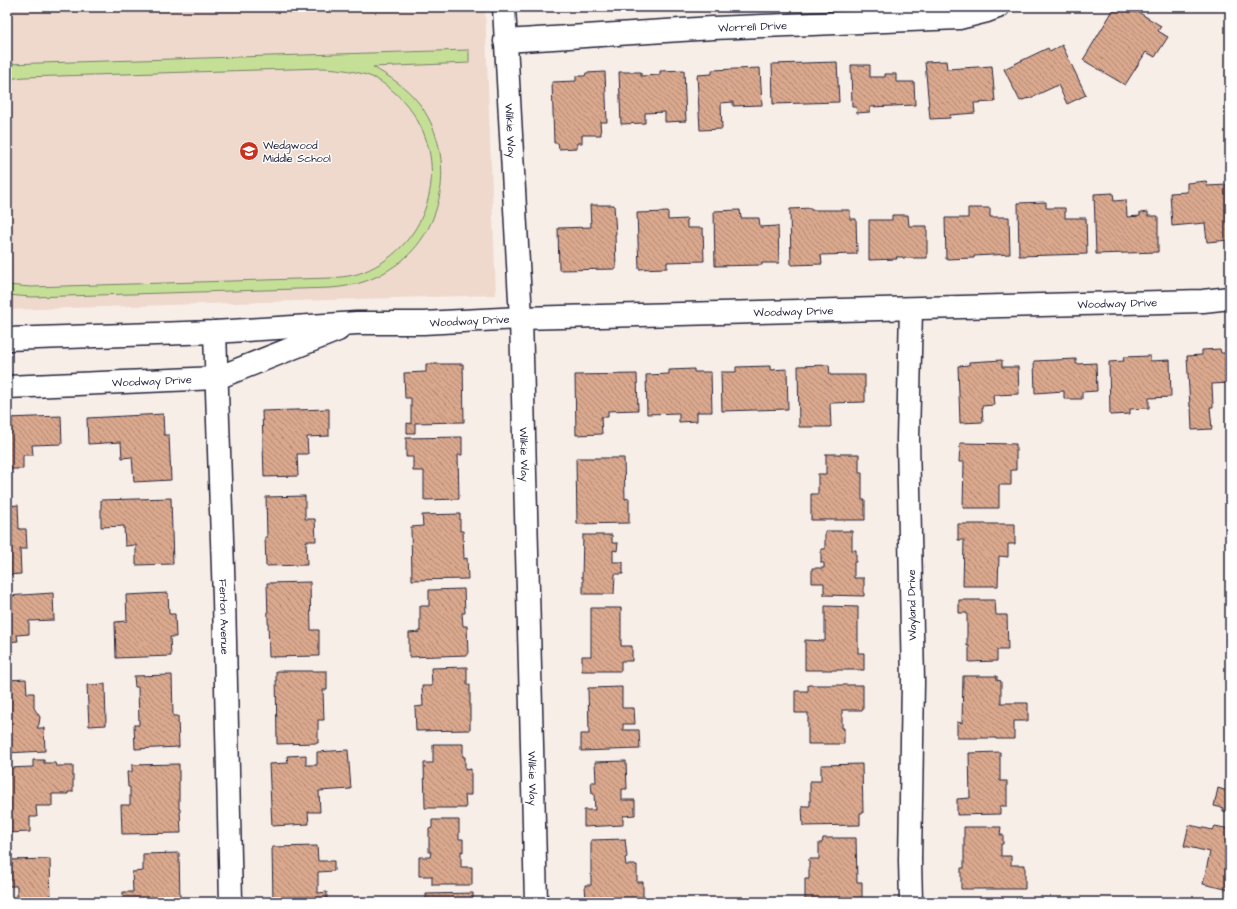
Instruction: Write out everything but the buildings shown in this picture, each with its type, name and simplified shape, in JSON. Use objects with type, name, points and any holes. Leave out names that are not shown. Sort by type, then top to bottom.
[{"type":"street","name":"Wilkie Way","points":[[504,7],[521,318],[536,902]]},
{"type":"street","name":"Worrell Drive","points":[[506,41],[713,28],[959,18],[998,7]]},
{"type":"street","name":"Woodway Drive","points":[[7,339],[215,332],[358,323],[423,323],[521,318],[1203,301],[1230,298]]},
{"type":"street","name":"Wayland Drive","points":[[911,308],[908,440],[913,682],[910,860],[911,902]]},
{"type":"street","name":"Woodway Drive","points":[[7,387],[217,378],[358,323]]},
{"type":"street","name":"Fenton Avenue","points":[[215,332],[224,599],[231,902]]},
{"type":"shaded area","name":"Wedgwood Middle School","points":[[7,7],[485,7],[496,295],[7,310]]},
{"type":"green space","points":[[469,50],[469,63],[373,67],[403,87],[418,102],[430,121],[438,143],[441,165],[441,188],[436,210],[427,231],[413,250],[396,265],[380,275],[357,284],[331,288],[31,297],[7,295],[7,285],[31,287],[331,278],[343,277],[363,272],[387,259],[406,242],[420,221],[428,198],[431,174],[429,149],[420,125],[405,103],[381,82],[360,73],[324,68],[24,77],[7,79],[7,64]]},
{"type":"place","name":"Wedgwood Middle School","points":[[249,151]]}]
